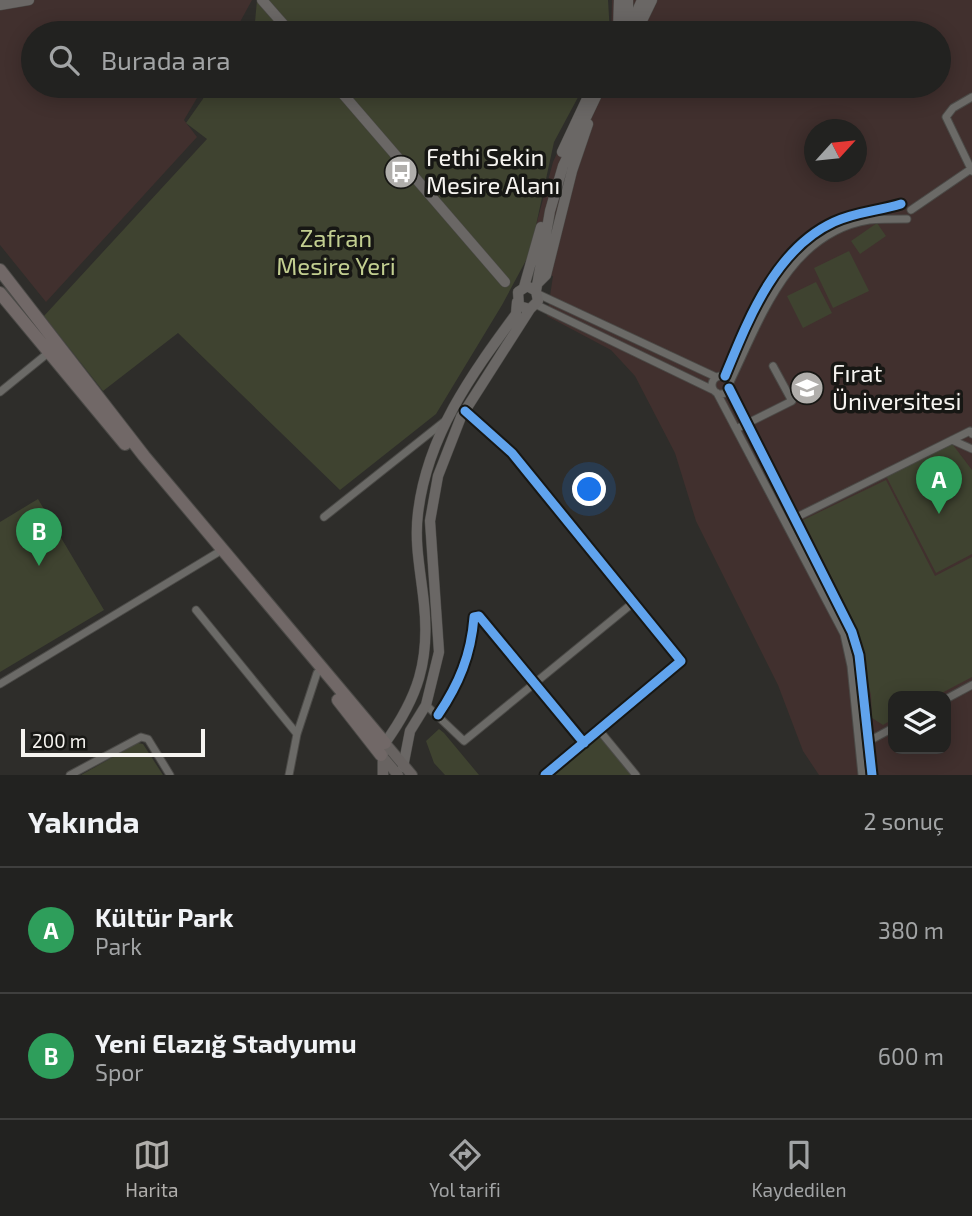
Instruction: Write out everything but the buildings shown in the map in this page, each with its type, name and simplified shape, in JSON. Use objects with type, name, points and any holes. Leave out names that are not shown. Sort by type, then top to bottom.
[{"type":"highway","points":[[0,270],[52,347]]},
{"type":"highway","points":[[0,276],[52,347],[217,554],[383,749]]},
{"type":"highway","points":[[0,296],[52,347],[383,749]]},
{"type":"main road","points":[[0,5],[29,0]]},
{"type":"main road","points":[[619,0],[624,21]]},
{"type":"main road","points":[[627,21],[628,0]]},
{"type":"main road","points":[[632,21],[642,0]]},
{"type":"main road","points":[[636,21],[652,0]]},
{"type":"main road","points":[[262,2],[280,21]]},
{"type":"main road","points":[[346,98],[505,282],[519,294],[536,297]]},
{"type":"main road","points":[[383,775],[383,749],[404,716],[423,668],[425,627],[416,536],[418,512],[433,450],[445,421],[466,384],[516,314],[519,294],[559,160],[587,98]]},
{"type":"main road","points":[[519,294],[523,308],[536,297],[550,211],[563,166],[595,98]]},
{"type":"main road","points":[[401,772],[410,731],[426,705],[440,641],[430,551],[432,500],[446,449],[465,411],[536,297],[546,275],[577,152],[602,98]]},
{"type":"main road","points":[[383,749],[401,772],[412,775]]},
{"type":"street","points":[[911,210],[972,170],[946,117],[953,108],[972,97]]},
{"type":"street","points":[[536,297],[715,392],[725,393],[769,285],[795,248],[835,221],[901,204]]},
{"type":"street","points":[[728,382],[778,288],[803,252],[847,226],[869,220],[907,219]]},
{"type":"street","points":[[536,297],[728,382],[852,632],[859,655],[872,775]]},
{"type":"street","points":[[0,392],[52,347]]},
{"type":"street","points":[[736,429],[792,401],[774,366]]},
{"type":"street","points":[[716,377],[712,381],[715,392],[844,634],[862,775]]},
{"type":"street","points":[[465,411],[512,453],[681,661],[545,775]]},
{"type":"street","points":[[324,517],[445,421]]},
{"type":"street","points":[[786,522],[971,431]]},
{"type":"street","points":[[952,440],[972,449]]},
{"type":"street","points":[[0,684],[217,554]]},
{"type":"street","points":[[426,705],[464,741],[634,602]]},
{"type":"street","points":[[196,610],[298,734]]},
{"type":"street","points":[[438,715],[456,688],[468,658],[476,616],[481,617],[584,743]]},
{"type":"street","points":[[292,775],[298,734],[317,673]]},
{"type":"street","points":[[951,696],[972,685]]},
{"type":"street","points":[[600,730],[636,775]]},
{"type":"street","points":[[860,746],[888,730]]},
{"type":"street","points":[[70,775],[141,737],[148,739],[170,775]]},
{"type":"shaded area","points":[[0,0],[252,0],[241,21],[21,21],[21,98],[197,98],[184,120],[197,137],[46,302],[0,245]]},
{"type":"shaded area","name":"Fırat Üniversitesi","points":[[612,0],[972,0],[972,775],[819,775],[803,751],[778,685],[696,521],[675,453],[635,376],[611,350],[547,316],[553,276],[523,274],[553,162],[582,98],[951,98],[951,21],[611,21]]},
{"type":"green space","points":[[257,0],[608,0],[609,21],[255,21]]},
{"type":"green space","name":"Zafran Mesire Yeri","points":[[204,98],[578,98],[554,142],[530,253],[436,414],[340,490],[178,333],[103,391],[44,316],[207,139],[186,123]]},
{"type":"green space","points":[[877,223],[886,236],[860,254],[851,241]]},
{"type":"green space","points":[[849,251],[869,291],[833,308],[814,268]]},
{"type":"green space","points":[[816,282],[832,313],[803,328],[787,296]]},
{"type":"green space","points":[[950,441],[972,470],[972,554],[936,573],[885,474]]},
{"type":"green space","points":[[886,480],[935,576],[972,557],[972,677],[945,691],[888,691],[888,722],[883,725],[872,718],[871,695],[852,618],[803,520]]},
{"type":"green space","points":[[38,499],[104,610],[0,672],[0,522]]},
{"type":"green space","points":[[439,729],[479,775],[445,775],[434,763],[426,741]]},
{"type":"green space","points":[[602,735],[633,775],[554,775]]},
{"type":"green space","points":[[138,743],[143,744],[163,775],[81,775]]},
{"type":"cycle path","points":[[725,376],[743,332],[766,288],[795,250],[813,234],[834,222],[901,204]]},
{"type":"cycle path","points":[[729,388],[852,632],[859,655],[872,775]]},
{"type":"cycle path","points":[[465,411],[512,453],[681,661],[545,775]]},
{"type":"cycle path","points":[[438,715],[463,669],[474,617],[479,616],[584,743]]},
{"type":"place","name":"Fethi Sekin Mesire Alanı","points":[[401,172]]},
{"type":"place","name":"Fırat Üniversitesi","points":[[807,388]]},
{"type":"place","name":"Kültür Park","points":[[939,514]]},
{"type":"place","name":"Yeni Elazığ Stadyumu","points":[[39,566]]}]
